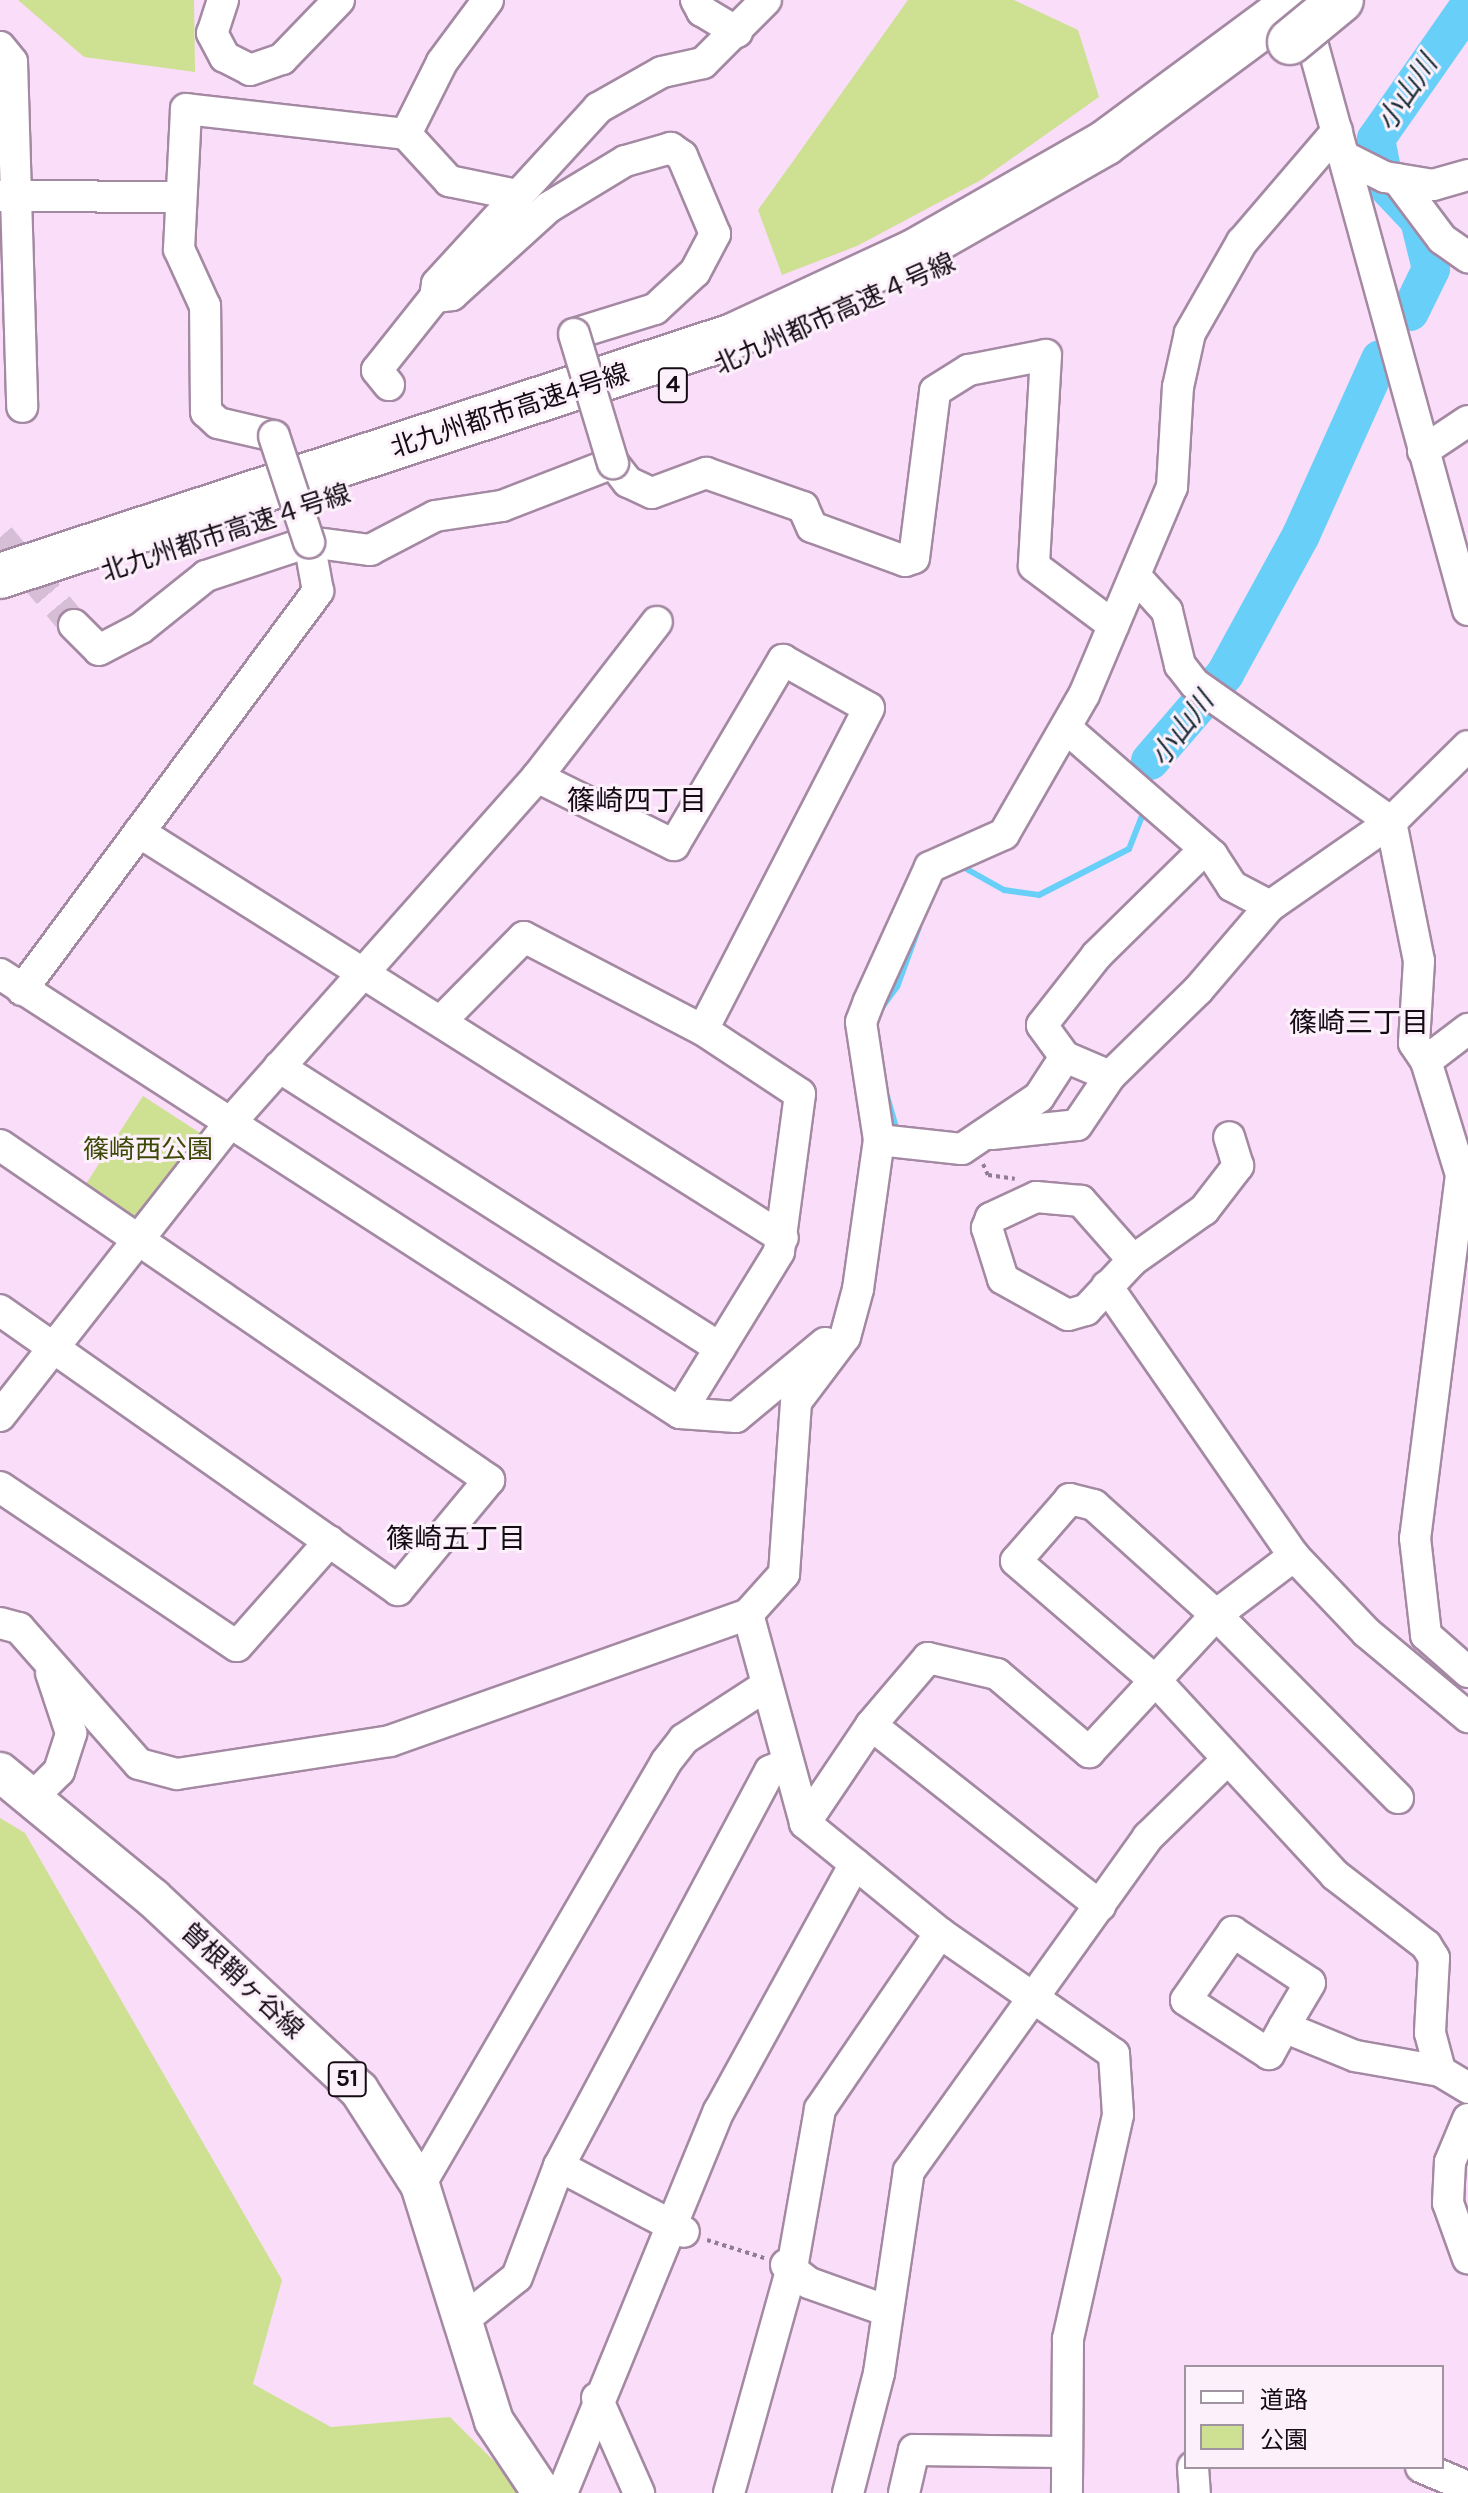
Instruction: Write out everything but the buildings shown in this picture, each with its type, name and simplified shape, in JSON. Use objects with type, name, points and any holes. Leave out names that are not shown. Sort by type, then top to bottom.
[{"type":"highway","name":"北九州都市高速４号線","points":[[0,606],[742,359],[1034,217],[1292,14],[1341,0]]},
{"type":"highway","name":"北九州都市高速4号線","points":[[0,576],[745,330],[914,252],[1041,180],[1182,90],[1292,14]]},
{"type":"main road","name":"曽根鞘ヶ谷線","points":[[0,1772],[33,1797],[359,2090],[420,2185],[494,2421],[542,2493]]},
{"type":"street","points":[[223,0],[213,17],[217,47],[250,70],[282,59],[339,0]]},
{"type":"street","points":[[406,134],[442,62],[488,0]]},
{"type":"street","points":[[696,0],[702,11],[737,32]]},
{"type":"street","points":[[389,385],[377,370],[435,297],[437,284],[598,108],[662,72],[703,63],[766,0]]},
{"type":"street","points":[[1292,14],[1340,144],[1468,610]]},
{"type":"street","points":[[0,47],[12,62],[8,196],[22,407]]},
{"type":"street","points":[[517,195],[449,181],[406,134],[186,109],[178,197],[179,249],[205,306],[206,412],[218,423],[274,436],[309,542],[318,591],[139,832],[11,982],[680,1413],[736,1417],[821,1344],[845,1337]]},
{"type":"street","points":[[1340,144],[1397,179],[1442,239],[1468,257]]},
{"type":"street","points":[[0,1623],[19,1628],[139,1764],[177,1774],[390,1741],[748,1614],[784,1574],[796,1402],[845,1337],[879,1140],[861,1022],[906,910],[930,867],[1004,834],[1066,728],[1113,625],[1138,579],[1177,467],[1178,387],[1190,333],[1242,242],[1340,144]]},
{"type":"street","points":[[435,297],[452,295],[549,207],[625,161],[671,148],[682,156],[715,234],[695,272],[655,309],[574,334],[613,463],[628,482],[652,493],[706,473],[803,507],[812,527],[905,561],[914,558],[935,391],[969,370],[1046,355],[1034,566],[1113,625]]},
{"type":"street","points":[[1397,179],[1433,185],[1468,175]]},
{"type":"street","points":[[8,196],[178,197]]},
{"type":"street","points":[[1423,451],[1468,421]]},
{"type":"street","points":[[74,625],[99,650],[141,628],[206,576],[309,542],[370,550],[435,516],[502,506],[613,463]]},
{"type":"street","points":[[1138,579],[1167,611],[1180,665],[1195,684],[1391,822],[1419,961],[1411,1021],[1461,1175],[1415,1538],[1426,1635],[1468,1672]]},
{"type":"street","points":[[0,1416],[134,1241],[230,1123],[537,777],[657,622]]},
{"type":"street","points":[[537,777],[674,845],[783,660],[869,708],[703,1030]]},
{"type":"street","points":[[1066,728],[1205,849],[1232,886],[1270,906]]},
{"type":"street","points":[[983,1139],[1077,1125],[1110,1076],[1270,906],[1391,822],[1468,746]]},
{"type":"street","points":[[139,832],[363,973],[443,1019],[783,1238]]},
{"type":"street","points":[[1110,1076],[1065,1057],[1042,1025],[1097,955],[1205,849]]},
{"type":"street","points":[[443,1019],[524,937],[703,1030],[800,1094],[783,1238],[680,1413]]},
{"type":"street","points":[[1426,1061],[1468,1029]]},
{"type":"street","points":[[879,1140],[962,1149],[983,1139],[1039,1097],[1065,1057]]},
{"type":"street","points":[[279,1067],[720,1348]]},
{"type":"street","points":[[1133,1260],[1081,1201],[1036,1197],[991,1218],[1003,1279],[1068,1315],[1086,1310],[1133,1260],[1204,1210],[1238,1166],[1229,1137]]},
{"type":"street","points":[[0,1145],[134,1241],[489,1480],[398,1590],[0,1310]]},
{"type":"street","points":[[1107,1286],[1294,1556],[1366,1632],[1468,1717]]},
{"type":"street","points":[[0,1487],[237,1646],[330,1541]]},
{"type":"street","points":[[1398,1798],[1216,1615],[1077,1497],[1016,1561],[1158,1683],[1335,1875],[1426,1945],[1434,1958],[1430,2033],[1440,2071]]},
{"type":"street","points":[[805,1823],[871,1725],[928,1658],[997,1674],[1089,1752],[1158,1683],[1216,1615],[1294,1556]]},
{"type":"street","points":[[748,1614],[764,1687],[805,1823],[940,1933],[1114,2054],[1118,2115],[1068,2339],[1063,2452],[1067,2493]]},
{"type":"street","points":[[33,1797],[59,1771],[71,1733],[47,1660]]},
{"type":"street","points":[[420,2185],[666,1762],[684,1739],[764,1687]]},
{"type":"street","points":[[871,1725],[1100,1906]]},
{"type":"street","points":[[848,2493],[879,2373],[885,2310],[909,2171],[1148,1837],[1227,1760]]},
{"type":"street","points":[[462,2321],[517,2277],[559,2166],[770,1771],[786,1764]]},
{"type":"street","points":[[562,2493],[597,2398],[677,2228],[734,2083],[855,1864]]},
{"type":"street","points":[[729,2493],[789,2267],[820,2109],[940,1933]]},
{"type":"street","points":[[1284,2027],[1355,2056],[1440,2071],[1468,2088]]},
{"type":"street","points":[[1468,2119],[1450,2162],[1448,2203],[1468,2259]]},
{"type":"street","points":[[559,2166],[677,2228]]},
{"type":"street","points":[[789,2267],[809,2283],[885,2310]]},
{"type":"street","points":[[597,2398],[639,2493]]},
{"type":"street","points":[[904,2493],[914,2450],[1063,2452]]},
{"type":"street","points":[[1193,2469],[1195,2493]]},
{"type":"street","points":[[1426,2469],[1468,2487]]},
{"type":"path","points":[[983,1139],[988,1175],[1029,1181],[1036,1197]]},
{"type":"path","points":[[677,2228],[789,2267]]},
{"type":"green space","points":[[18,0],[194,0],[195,72],[84,57]]},
{"type":"green space","points":[[908,0],[1014,0],[1078,30],[1099,97],[981,180],[857,246],[782,275],[758,210]]},
{"type":"green space","name":"篠崎西公園","points":[[143,1096],[205,1136],[142,1233],[80,1192]]},
{"type":"green space","points":[[0,1818],[25,1833],[282,2280],[253,2384],[331,2427],[450,2417],[526,2493],[0,2493]]},
{"type":"waterway","name":"小山川","points":[[1410,312],[1431,269],[1419,220],[1385,184],[1376,139],[1468,7]]},
{"type":"waterway","name":"小山川","points":[[1150,761],[1225,674],[1301,535],[1380,359]]},
{"type":"waterway","name":"小山川","points":[[1147,788],[1150,761]]},
{"type":"waterway","name":"小山川","points":[[963,867],[1004,890],[1039,895],[1129,849],[1144,811]]},
{"type":"waterway","name":"小山川","points":[[880,1010],[897,987],[919,927]]},
{"type":"waterway","name":"小山川","points":[[887,1096],[895,1124]]},
{"type":"tunnel","points":[[0,537],[74,625]]},
{"type":"district","name":"篠崎四丁目","points":[[637,801]]},
{"type":"district","name":"篠崎三丁目","points":[[1359,1023]]},
{"type":"district","name":"篠崎五丁目","points":[[456,1539]]}]
